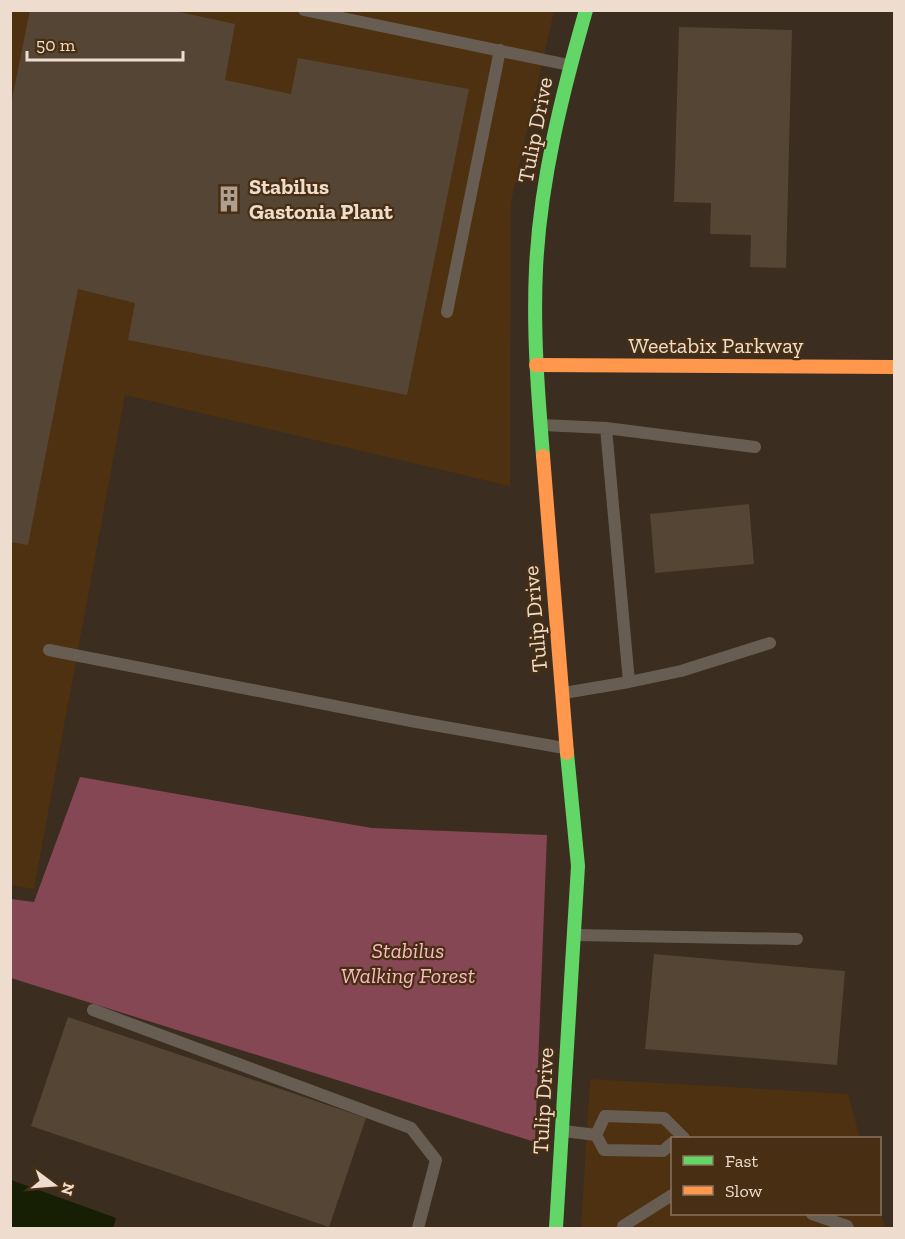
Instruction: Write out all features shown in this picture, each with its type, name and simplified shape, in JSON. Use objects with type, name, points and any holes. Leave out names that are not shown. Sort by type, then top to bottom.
[{"type":"street","name":"Tulip Drive","points":[[556,1228],[578,866],[566,748],[536,365],[536,268],[552,143],[586,10]]},
{"type":"street","name":"Weetabix Parkway","points":[[536,365],[894,367]]},
{"type":"lane","points":[[304,10],[570,66]]},
{"type":"lane","points":[[447,312],[500,50]]},
{"type":"lane","points":[[541,425],[606,428],[755,447]]},
{"type":"lane","points":[[606,428],[629,682]]},
{"type":"lane","points":[[562,693],[681,671],[770,643]]},
{"type":"lane","points":[[49,650],[411,721],[566,748]]},
{"type":"lane","points":[[573,935],[797,939]]},
{"type":"lane","points":[[93,1010],[411,1128],[436,1160],[418,1228]]},
{"type":"lane","points":[[596,1135],[605,1116],[641,1116],[664,1118],[678,1137]]},
{"type":"lane","points":[[562,1131],[596,1135]]},
{"type":"lane","points":[[596,1135],[604,1150],[663,1151],[671,1145]]},
{"type":"lane","points":[[623,1228],[671,1196]]},
{"type":"lane","points":[[815,1215],[848,1228]]},
{"type":"shaded area","points":[[10,11],[554,11],[511,202],[510,486],[125,395],[34,889],[10,885]]},
{"type":"shaded area","points":[[590,1079],[848,1094],[860,1137],[671,1137],[671,1215],[881,1215],[881,1212],[885,1228],[581,1228]]},
{"type":"shaded area","points":[[11,1180],[116,1218],[113,1228],[11,1228]]},
{"type":"green space","name":"Stabilus Walking Forest","points":[[80,777],[372,828],[547,835],[535,1142],[11,978],[11,899],[34,902]]},
{"type":"building","name":"Stabilus Gastonia Plant","points":[[30,10],[170,10],[235,24],[225,80],[291,94],[298,58],[469,89],[407,395],[128,340],[135,303],[78,289],[28,545],[10,542],[10,109]]},
{"type":"building","points":[[679,27],[792,30],[786,268],[750,267],[751,235],[710,234],[711,203],[674,202]]},
{"type":"building","points":[[749,504],[754,564],[655,573],[650,514]]},
{"type":"building","points":[[654,954],[845,971],[837,1065],[645,1049]]},
{"type":"building","points":[[68,1017],[366,1118],[329,1227],[31,1126]]},
{"type":"traffic: fast","points":[[543,456],[536,340],[535,293],[538,236],[553,138],[586,10]]},
{"type":"traffic: fast","points":[[556,1228],[578,866],[567,753]]},
{"type":"traffic: slow","points":[[536,365],[894,367]]},
{"type":"traffic: slow","points":[[543,456],[567,753]]},
{"type":"place","name":"Stabilus Gastonia Plant","points":[[229,199]]}]
